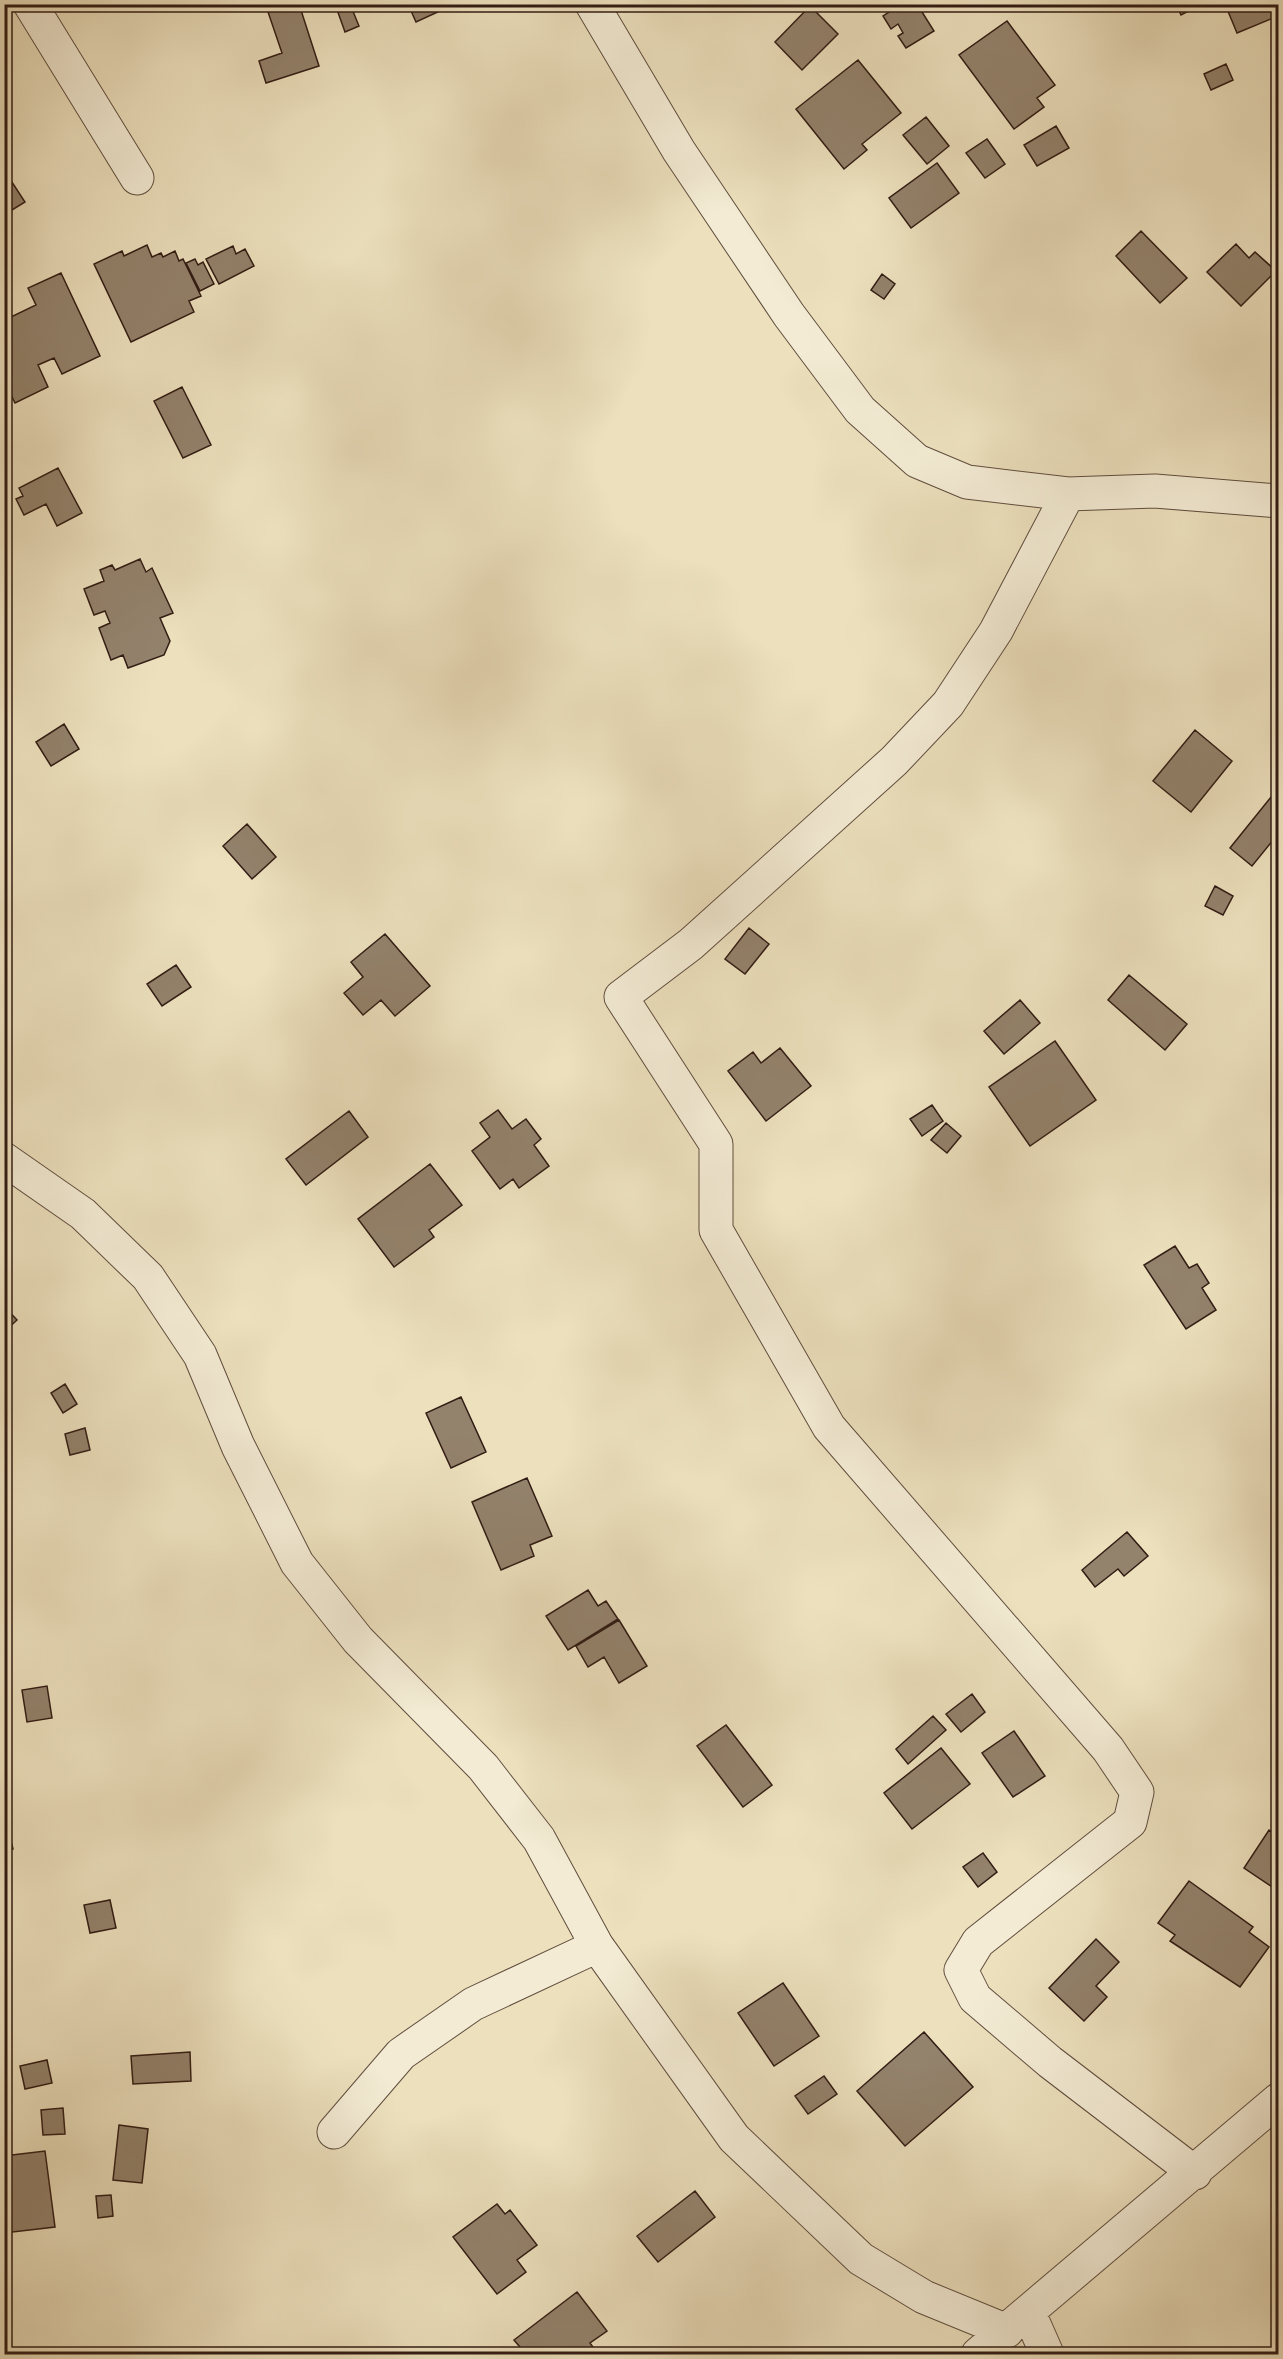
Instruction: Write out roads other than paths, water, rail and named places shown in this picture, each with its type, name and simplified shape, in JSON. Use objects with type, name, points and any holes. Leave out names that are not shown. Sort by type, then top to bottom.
[{"type":"street","points":[[30,4],[137,178]]},
{"type":"street","points":[[592,4],[679,151],[789,315],[860,410],[917,461],[968,482],[1068,494],[1155,491],[1278,501]]},
{"type":"street","points":[[1068,494],[996,631],[948,704],[877,777],[691,944],[621,997],[716,1144],[716,1230],[829,1427],[1108,1749],[1137,1792],[1130,1822],[978,1942],[961,1970],[975,1998],[1050,2062],[1195,2173]]},
{"type":"street","points":[[4,1159],[83,1214],[148,1277],[200,1355],[238,1446],[297,1563],[358,1640],[483,1767],[539,1839],[597,1946],[734,2138],[861,2259],[924,2297],[1018,2322],[1047,2355]]},
{"type":"street","points":[[334,2132],[401,2054],[473,2004],[597,1946]]},
{"type":"street","points":[[978,2355],[1195,2173],[1278,2100]]}]
